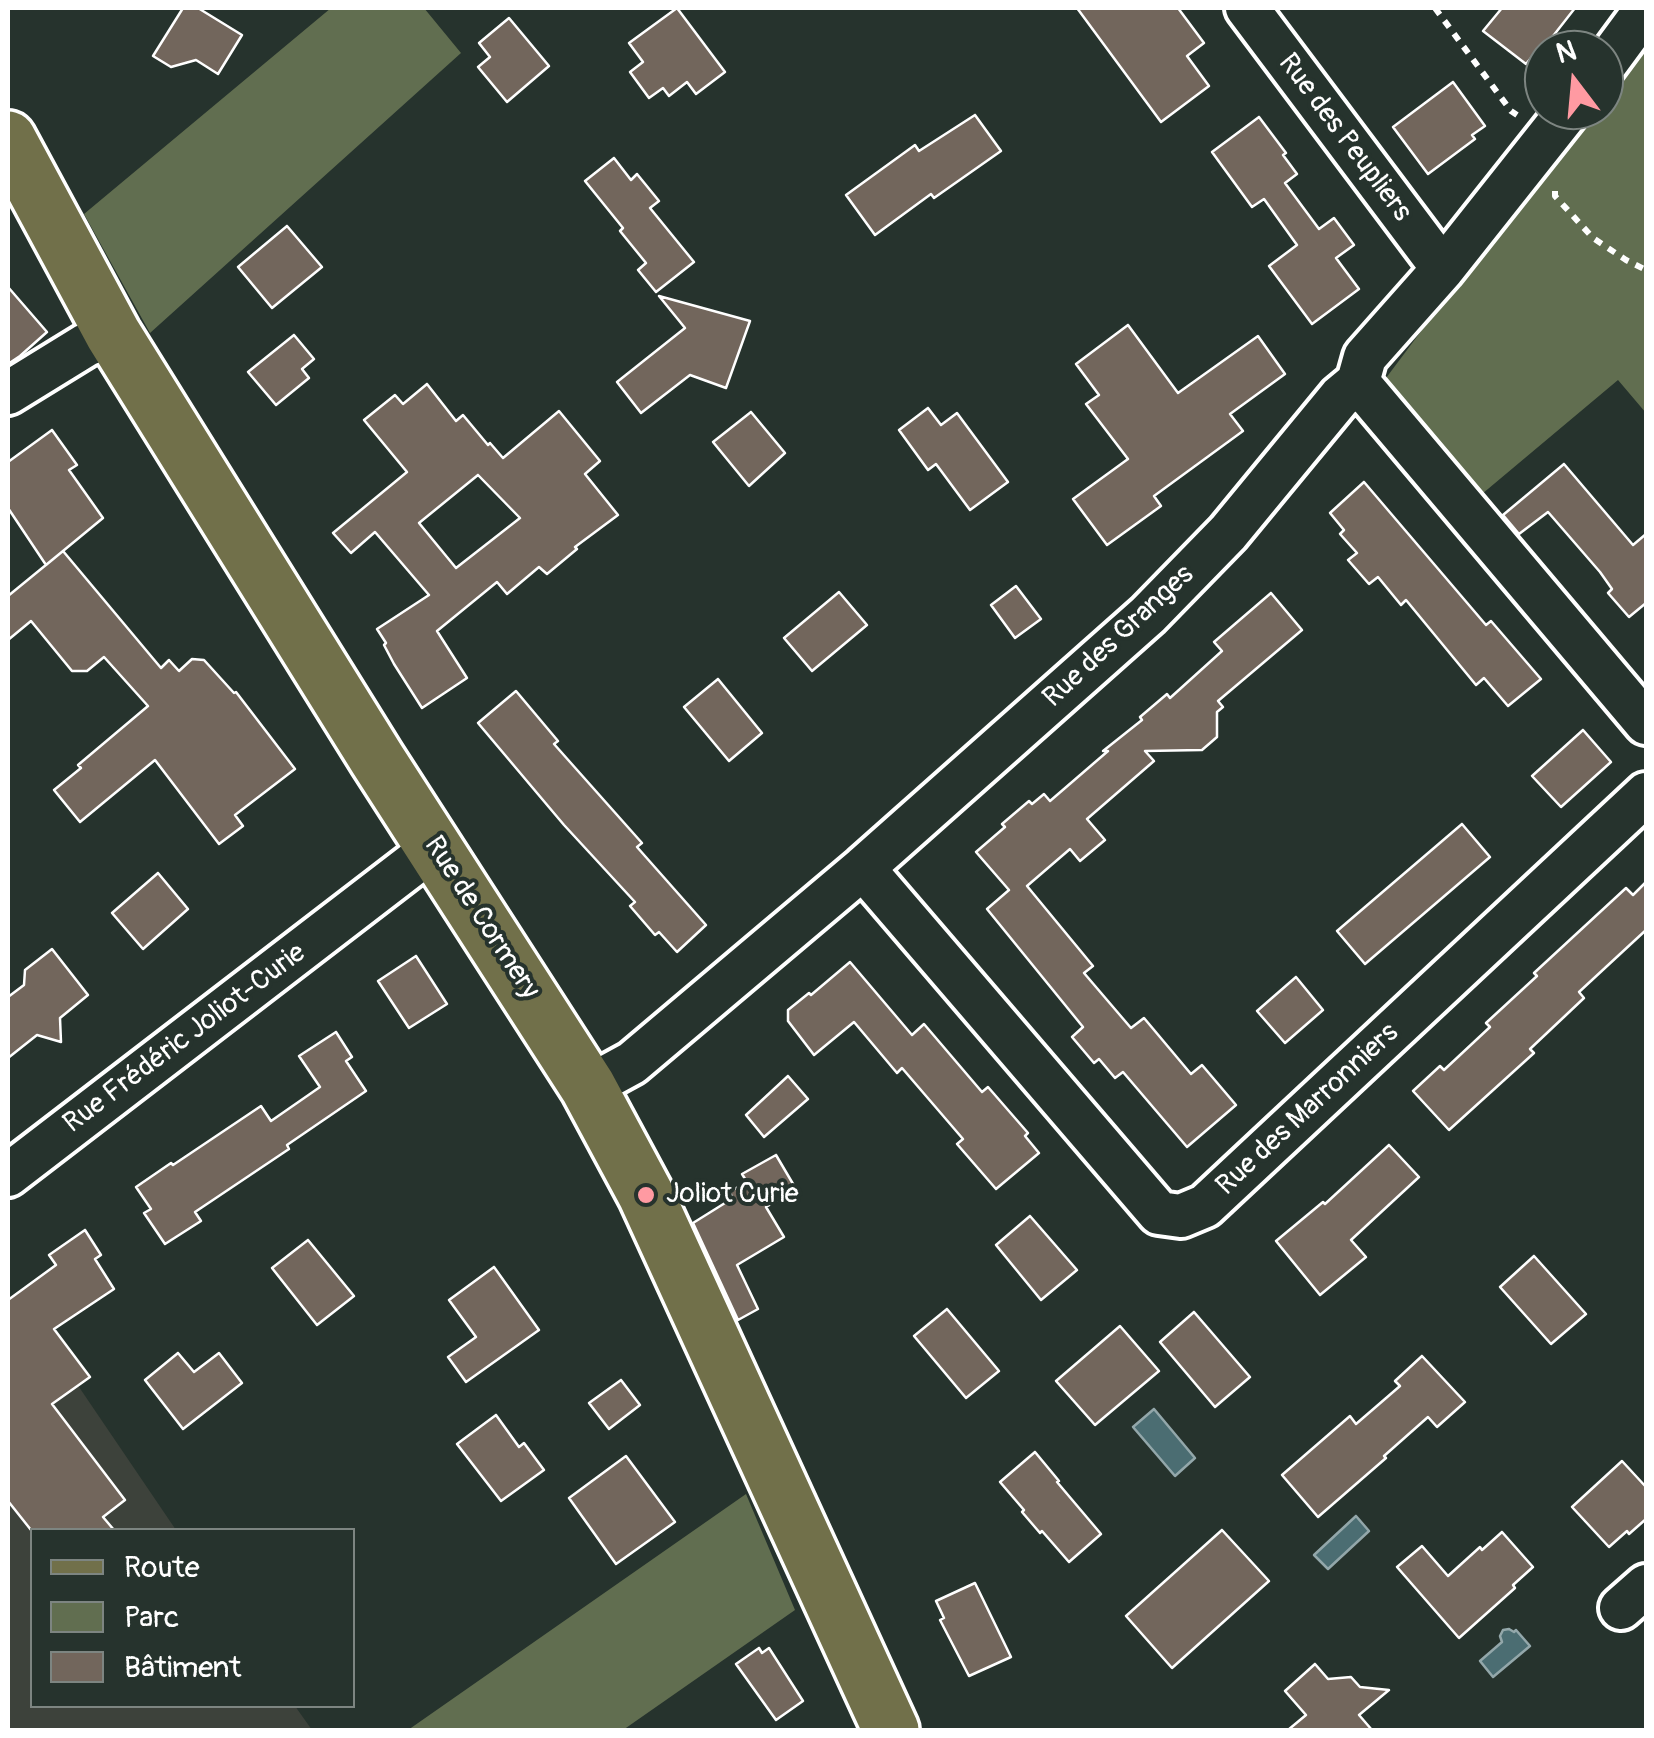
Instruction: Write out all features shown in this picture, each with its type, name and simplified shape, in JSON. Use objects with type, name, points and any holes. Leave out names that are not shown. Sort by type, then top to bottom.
[{"type":"main road","name":"Rue de Cormery","points":[[8,140],[114,334],[588,1086],[654,1213],[892,1730]]},
{"type":"street","name":"Rue des Peupliers","points":[[1246,8],[1443,269]]},
{"type":"street","points":[[1624,39],[1646,9]]},
{"type":"street","name":"Rue des Granges","points":[[588,1086],[632,1063],[863,868],[1148,614],[1228,533],[1340,397],[1358,382],[1365,358],[1443,269],[1554,130]]},
{"type":"street","points":[[8,394],[86,344],[114,334]]},
{"type":"street","points":[[1358,382],[1646,723]]},
{"type":"street","name":"Rue des Marronniers","points":[[863,868],[1159,1213],[1181,1216],[1205,1206],[1646,794]]},
{"type":"street","name":"Rue Frédéric Joliot-Curie","points":[[8,1175],[435,847]]},
{"type":"shaded area","points":[[8,1297],[79,1387],[175,1528],[30,1528],[30,1708],[296,1708],[312,1730],[8,1730]]},
{"type":"green space","points":[[331,8],[424,8],[461,53],[150,333],[84,214]]},
{"type":"green space","points":[[1646,31],[1646,413],[1618,380],[1482,494],[1386,378],[1572,130],[1624,130],[1624,60]]},
{"type":"green space","points":[[746,1494],[795,1610],[623,1730],[408,1730]]},
{"type":"water","points":[[1154,1409],[1195,1458],[1175,1476],[1133,1427]]},
{"type":"water","points":[[1356,1516],[1369,1531],[1328,1569],[1314,1555]]},
{"type":"water","points":[[1503,1630],[1516,1630],[1530,1646],[1493,1677],[1480,1661],[1502,1642]]},
{"type":"building","points":[[183,8],[198,8],[242,35],[218,74],[196,60],[171,67],[153,56]]},
{"type":"building","points":[[677,8],[725,72],[696,94],[687,82],[669,96],[663,88],[649,98],[630,72],[643,62],[629,43]]},
{"type":"building","points":[[1077,8],[1178,8],[1204,43],[1187,56],[1209,86],[1161,122]]},
{"type":"building","points":[[1502,8],[1575,8],[1558,30],[1524,30],[1524,62],[1483,31]]},
{"type":"building","points":[[509,18],[549,66],[507,102],[478,67],[490,57],[479,43]]},
{"type":"building","points":[[1453,82],[1485,126],[1472,135],[1475,139],[1428,174],[1393,127]]},
{"type":"building","points":[[975,115],[1001,151],[934,198],[931,194],[875,235],[846,195],[915,145],[919,151]]},
{"type":"building","points":[[1259,117],[1297,174],[1285,183],[1319,229],[1334,218],[1354,245],[1336,258],[1359,289],[1312,324],[1269,266],[1297,245],[1264,199],[1252,207],[1212,152]]},
{"type":"building","points":[[614,158],[631,180],[637,174],[659,201],[650,208],[694,262],[656,292],[638,270],[646,263],[585,181]]},
{"type":"building","points":[[287,226],[322,267],[272,308],[238,267]]},
{"type":"building","points":[[8,287],[47,332],[8,364]]},
{"type":"building","points":[[659,296],[750,321],[726,388],[690,375],[641,413],[617,382],[685,328]]},
{"type":"building","points":[[1128,325],[1178,393],[1258,336],[1285,374],[1230,414],[1243,431],[1154,496],[1161,506],[1107,545],[1073,499],[1128,459],[1086,404],[1099,395],[1076,364]]},
{"type":"building","points":[[294,335],[314,359],[302,369],[309,378],[276,405],[248,372]]},
{"type":"building","points":[[427,384],[456,421],[463,415],[503,458],[559,411],[600,461],[585,474],[618,515],[547,574],[539,567],[507,594],[497,582],[437,631],[467,678],[422,708],[377,629],[429,595],[375,532],[351,553],[333,533],[407,472],[364,420],[395,395],[403,404]],"holes":[[[478,475],[520,518],[456,568],[419,523]]]},
{"type":"building","points":[[928,408],[941,425],[957,413],[1008,482],[970,510],[936,464],[928,470],[899,430]]},
{"type":"building","points":[[751,412],[785,453],[749,486],[713,442]]},
{"type":"building","points":[[52,430],[77,465],[69,470],[103,518],[46,565],[8,508],[8,462]]},
{"type":"building","points":[[1564,464],[1633,545],[1646,534],[1646,603],[1629,617],[1608,593],[1612,589],[1600,572],[1548,512],[1519,534],[1503,515]]},
{"type":"building","points":[[1364,482],[1486,625],[1491,621],[1541,679],[1508,706],[1484,678],[1476,685],[1406,600],[1401,605],[1378,577],[1369,584],[1348,560],[1357,553],[1340,534],[1344,530],[1330,513]]},
{"type":"building","points":[[63,551],[161,668],[169,660],[179,671],[192,659],[204,660],[236,692],[295,769],[235,815],[243,826],[219,844],[155,760],[80,822],[54,790],[148,706],[104,657],[87,671],[72,671],[31,621],[8,640],[8,596]]},
{"type":"building","points":[[1016,586],[1041,619],[1015,638],[991,605]]},
{"type":"building","points":[[839,592],[867,625],[812,671],[784,638]]},
{"type":"building","points":[[1271,593],[1302,630],[1218,701],[1223,707],[1217,712],[1217,737],[1202,750],[1145,751],[1154,761],[1087,819],[1105,840],[1080,861],[1070,849],[1027,886],[1093,966],[1084,973],[1131,1028],[1144,1018],[1191,1074],[1202,1065],[1236,1105],[1187,1147],[1123,1072],[1115,1078],[1099,1059],[1094,1063],[1072,1037],[1083,1027],[987,909],[1009,890],[976,852],[1029,801],[1032,804],[1044,794],[1050,801],[1142,720],[1140,717],[1167,694],[1170,698],[1222,651],[1214,642]]},
{"type":"building","points":[[718,679],[762,733],[729,761],[684,707]]},
{"type":"building","points":[[516,691],[558,741],[554,744],[642,843],[637,847],[706,925],[677,952],[659,932],[655,935],[630,906],[635,902],[478,723]]},
{"type":"building","points":[[1583,730],[1611,762],[1561,807],[1532,776]]},
{"type":"building","points":[[1462,824],[1490,857],[1365,964],[1337,931]]},
{"type":"building","points":[[158,873],[188,909],[143,949],[112,913]]},
{"type":"building","points":[[1646,882],[1646,930],[1579,992],[1584,998],[1530,1049],[1534,1053],[1449,1130],[1413,1091],[1440,1066],[1444,1070],[1490,1027],[1486,1023],[1537,976],[1534,973],[1626,888],[1633,895]]},
{"type":"building","points":[[52,949],[88,995],[60,1018],[61,1042],[37,1035],[8,1058],[8,997],[24,985],[25,970]]},
{"type":"building","points":[[416,956],[447,1004],[409,1028],[378,981]]},
{"type":"building","points":[[850,962],[912,1035],[924,1024],[982,1092],[988,1087],[1028,1133],[1025,1136],[1039,1153],[996,1189],[957,1144],[963,1139],[902,1068],[897,1073],[854,1022],[814,1055],[788,1021],[788,1010]]},
{"type":"building","points":[[1296,977],[1323,1010],[1285,1043],[1257,1011]]},
{"type":"building","points":[[336,1032],[352,1057],[346,1061],[366,1091],[195,1212],[201,1221],[165,1244],[144,1213],[151,1209],[136,1187],[261,1106],[271,1121],[320,1087],[299,1056]]},
{"type":"building","points":[[788,1076],[808,1099],[764,1137],[746,1115]]},
{"type":"building","points":[[1389,1145],[1419,1177],[1351,1240],[1366,1257],[1320,1295],[1276,1241],[1325,1204]]},
{"type":"building","points":[[776,1155],[796,1189],[766,1207],[784,1237],[737,1265],[758,1309],[738,1320],[693,1223],[733,1198],[729,1192],[747,1182],[742,1174]]},
{"type":"building","points":[[1030,1216],[1077,1270],[1041,1300],[996,1245]]},
{"type":"building","points":[[85,1230],[101,1255],[95,1259],[114,1289],[54,1329],[90,1377],[52,1404],[125,1500],[103,1517],[112,1528],[30,1529],[8,1501],[8,1300],[56,1265],[49,1255]]},
{"type":"building","points":[[308,1240],[354,1296],[317,1325],[272,1268]]},
{"type":"building","points":[[1534,1256],[1586,1314],[1551,1344],[1500,1287]]},
{"type":"building","points":[[494,1267],[539,1330],[466,1382],[448,1357],[476,1337],[449,1300]]},
{"type":"building","points":[[947,1309],[999,1371],[966,1398],[914,1336]]},
{"type":"building","points":[[1194,1312],[1250,1377],[1215,1407],[1160,1342]]},
{"type":"building","points":[[1120,1326],[1159,1371],[1095,1425],[1056,1381]]},
{"type":"building","points":[[178,1353],[194,1372],[219,1353],[242,1383],[183,1429],[145,1380]]},
{"type":"building","points":[[1422,1356],[1465,1402],[1437,1427],[1428,1417],[1318,1517],[1282,1475],[1350,1416],[1356,1424],[1400,1386],[1395,1381]]},
{"type":"building","points":[[621,1380],[640,1405],[609,1429],[589,1403]]},
{"type":"building","points":[[496,1415],[519,1447],[524,1443],[544,1470],[501,1501],[457,1444]]},
{"type":"building","points":[[1035,1452],[1101,1534],[1069,1562],[1040,1533],[1000,1482]]},
{"type":"building","points":[[626,1456],[675,1522],[616,1564],[569,1498]]},
{"type":"building","points":[[1622,1461],[1646,1487],[1646,1519],[1609,1547],[1572,1507]]},
{"type":"building","points":[[1222,1530],[1269,1581],[1172,1668],[1126,1616]]},
{"type":"building","points":[[1502,1532],[1533,1567],[1459,1638],[1397,1567],[1422,1546],[1448,1576]]},
{"type":"building","points":[[975,1583],[1011,1657],[969,1676],[940,1620],[944,1618],[936,1601]]},
{"type":"building","points":[[759,1648],[762,1653],[769,1648],[803,1701],[776,1720],[736,1664]]},
{"type":"building","points":[[1315,1664],[1328,1679],[1351,1677],[1360,1687],[1389,1690],[1359,1715],[1372,1730],[1288,1730],[1306,1715],[1285,1691]]},
{"type":"place","name":"Joliot Curie","points":[[646,1195]]}]
